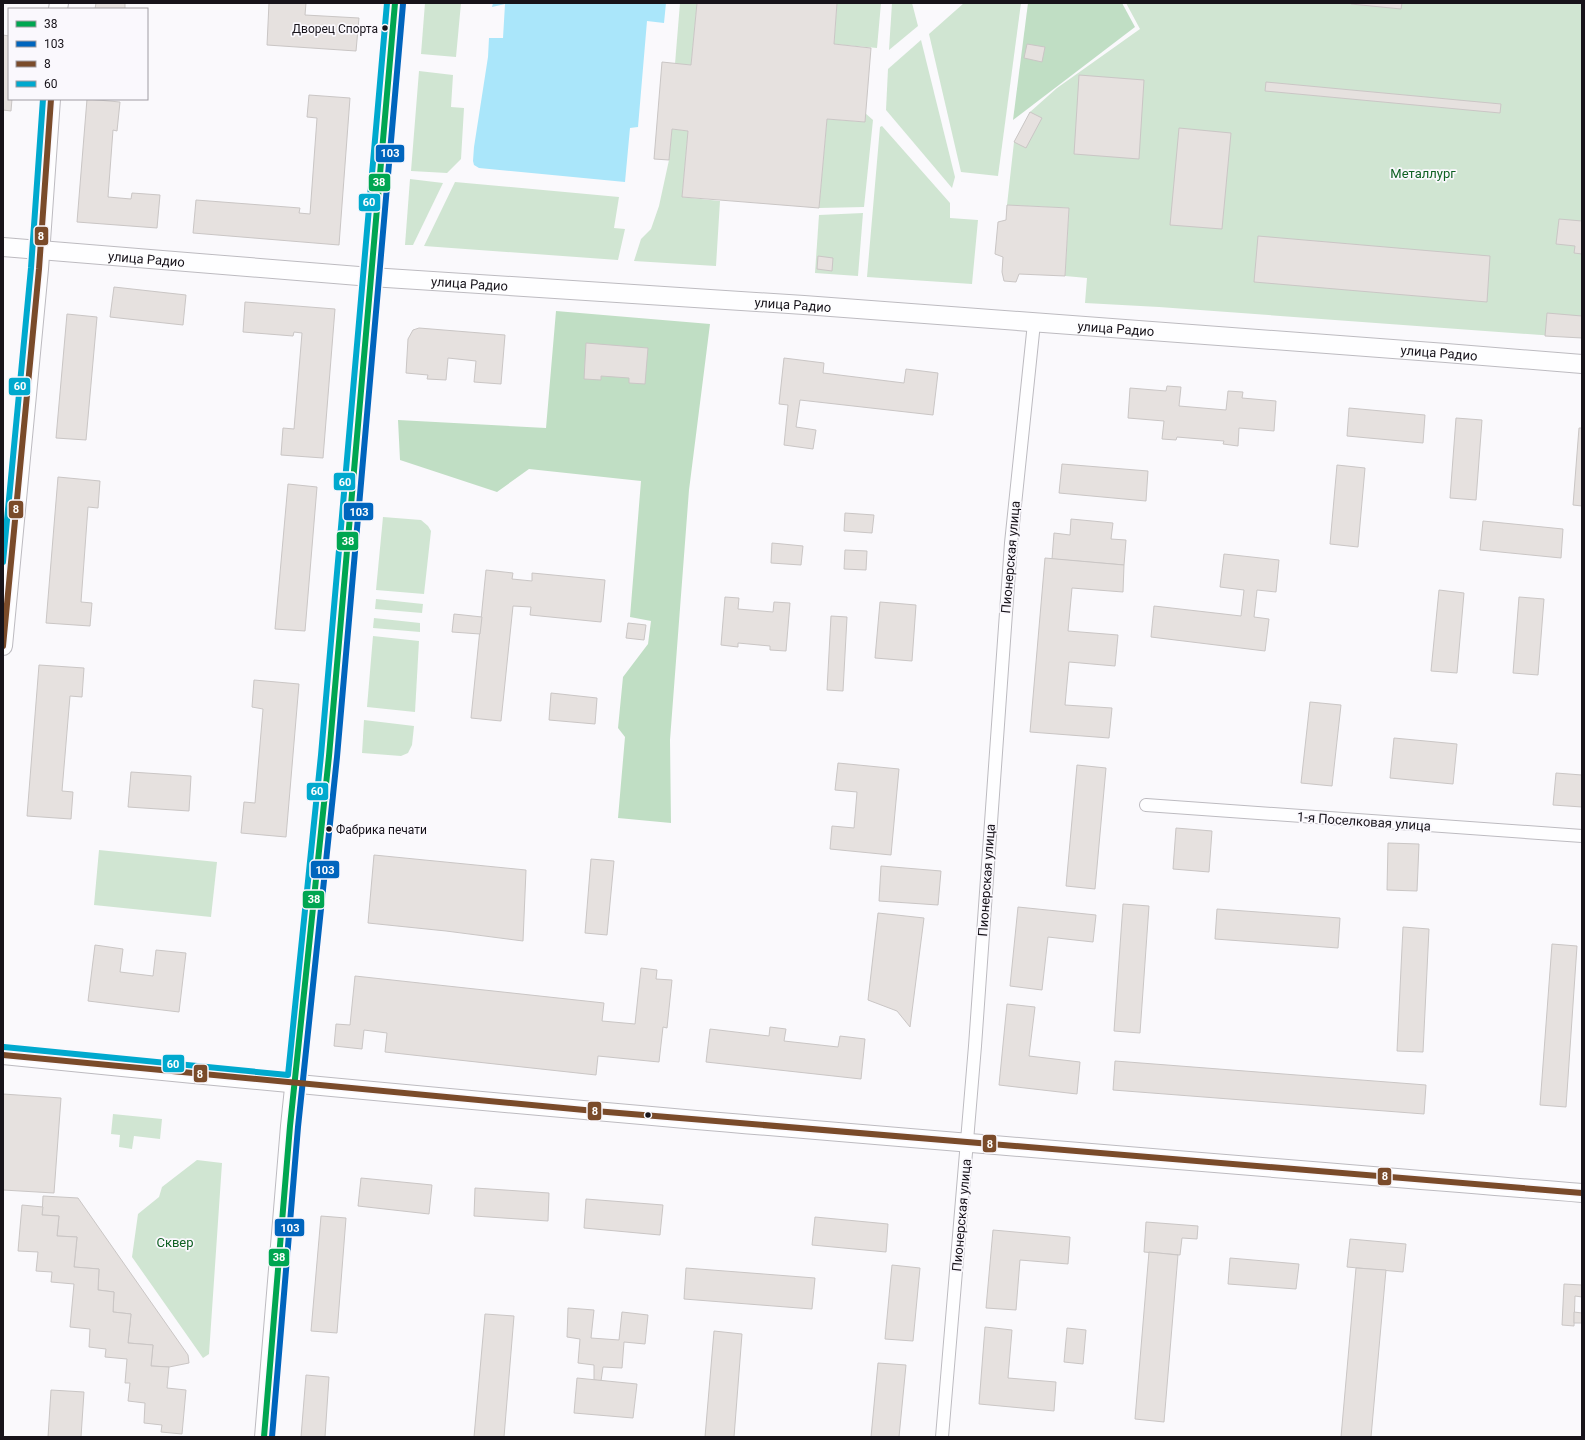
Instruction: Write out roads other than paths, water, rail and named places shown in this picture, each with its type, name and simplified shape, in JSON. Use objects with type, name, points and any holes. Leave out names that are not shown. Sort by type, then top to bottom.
[{"type":"main road","points":[[264,1437],[282,1208],[330,756],[395,3]]},
{"type":"main road","points":[[3,646],[40,250],[51,100]]},
{"type":"main road","name":"улица Радио","points":[[3,247],[371,277],[804,305],[1582,364]]},
{"type":"main road","points":[[3,1055],[295,1084],[967,1144],[1582,1193]]},
{"type":"street","name":"Пионерская улица","points":[[942,1437],[967,1144],[1011,543],[1034,323]]},
{"type":"street","name":"1-я Поселковая улица","points":[[1146,805],[1582,836]]},
{"type":"water","points":[[493,3],[666,3],[664,23],[647,21],[638,127],[630,128],[625,182],[479,168],[474,165],[474,147],[488,57],[489,38],[503,38],[505,4],[492,7]]},
{"type":"place","name":"Дворец Спорта","points":[[385,28]]},
{"type":"place","name":"Фабрика печати","points":[[329,829]]},
{"type":"park label","name":"Металлург","points":[[1423,173]]},
{"type":"park label","name":"Сквер","points":[[175,1242]]}]
